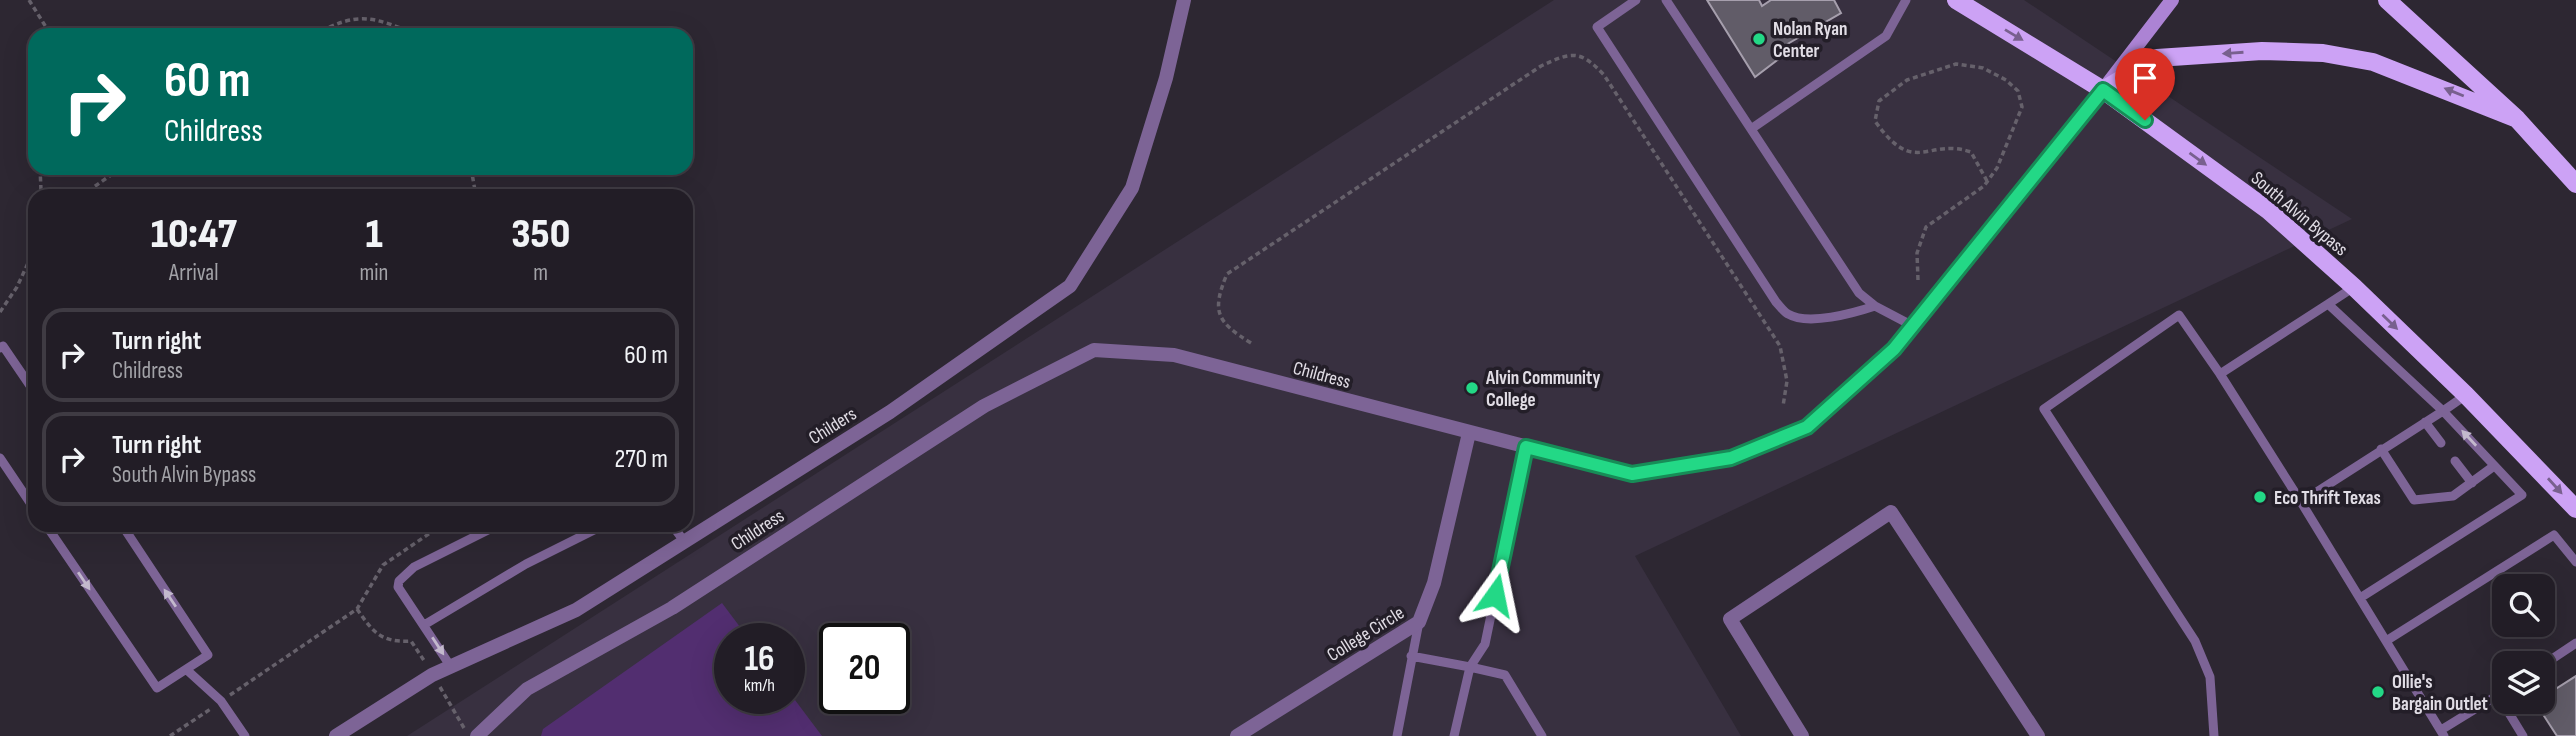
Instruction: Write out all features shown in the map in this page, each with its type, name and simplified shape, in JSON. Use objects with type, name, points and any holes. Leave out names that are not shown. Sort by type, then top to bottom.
[{"type":"main road","name":"South Alvin Bypass","points":[[1956,0],[2103,90],[2269,211],[2354,287],[2466,395],[2576,509]]},
{"type":"main road","points":[[2103,90],[2172,0]]},
{"type":"main road","points":[[2387,0],[2517,119],[2575,181]]},
{"type":"main road","points":[[2103,90],[2157,58],[2262,51],[2323,53],[2373,62],[2517,119]]},
{"type":"street","name":"Childers","points":[[336,736],[436,682],[451,667],[576,610],[890,412],[1070,286],[1132,188],[1166,78],[1184,0]]},
{"type":"street","name":"Childress","points":[[477,736],[527,689],[671,608],[984,406],[1094,350],[1174,355],[1632,474],[1731,458],[1807,427],[1894,349],[2103,90]]},
{"type":"street","name":"College Circle","points":[[1237,736],[1419,622],[1434,583],[1469,433]]},
{"type":"street","points":[[1802,736],[1730,619],[1892,512],[2038,736]]},
{"type":"lane","points":[[1636,0],[1597,27],[1776,302],[1788,314],[1803,319],[1849,315],[1875,306]]},
{"type":"lane","points":[[1666,0],[1859,293],[1875,306],[1913,326]]},
{"type":"lane","points":[[1751,129],[1886,36],[1906,0]]},
{"type":"lane","points":[[2220,374],[2354,287]]},
{"type":"lane","points":[[2328,304],[2443,411],[2522,495],[2360,598]]},
{"type":"lane","points":[[2214,736],[2210,677],[2195,641],[2044,409],[2179,315],[2220,374],[2301,502],[2443,733],[2492,698]]},
{"type":"lane","points":[[0,348],[3,346],[28,383]]},
{"type":"lane","points":[[2301,502],[2466,395]]},
{"type":"lane","points":[[2425,422],[2441,443]]},
{"type":"lane","points":[[1454,736],[1469,667],[1485,644],[1526,447]]},
{"type":"lane","points":[[2381,449],[2414,500],[2453,496],[2494,466]]},
{"type":"lane","points":[[0,458],[28,500]]},
{"type":"lane","points":[[2455,461],[2472,483]]},
{"type":"lane","points":[[51,532],[157,688],[188,671],[208,654],[127,532]]},
{"type":"lane","points":[[451,667],[398,587],[403,575],[485,532]]},
{"type":"lane","points":[[424,625],[514,570],[590,532]]},
{"type":"lane","points":[[677,532],[684,541]]},
{"type":"lane","points":[[2386,641],[2554,535],[2576,562]]},
{"type":"lane","points":[[1397,736],[1419,622]]},
{"type":"lane","points":[[2555,657],[2576,643]]},
{"type":"lane","points":[[1411,656],[1505,675],[1542,736]]},
{"type":"lane","points":[[188,671],[221,701],[246,736]]},
{"type":"lane","points":[[2512,714],[2523,736]]},
{"type":"path","points":[[29,0],[47,28]]},
{"type":"path","points":[[327,28],[339,22],[374,18],[400,28]]},
{"type":"path","points":[[1251,343],[1227,328],[1218,311],[1218,296],[1227,274],[1541,66],[1567,54],[1580,55],[1604,75],[1780,346],[1787,381],[1783,406]]},
{"type":"path","points":[[1918,280],[1917,253],[1926,227],[1987,181],[2002,156],[2022,107],[2018,91],[2006,80],[1983,68],[1956,64],[1908,80],[1879,101],[1875,121],[1887,138],[1906,151],[1928,154],[1956,147],[1971,152],[1987,181]]},
{"type":"path","points":[[91,189],[111,175]]},
{"type":"path","points":[[0,312],[17,287],[28,263]]},
{"type":"path","points":[[170,736],[357,609],[383,565],[432,532]]},
{"type":"path","points":[[357,609],[373,631],[393,642],[411,641],[463,726]]},
{"type":"shaded area","name":"Alvin Community College","points":[[1554,0],[2024,0],[2352,219],[1635,556],[1741,736],[407,736]]},
{"type":"shaded area","points":[[722,603],[737,623],[714,623],[714,714],[805,713],[822,736],[541,736],[543,729]]},
{"type":"building","name":"Nolan Ryan Center","points":[[1707,0],[1759,0],[1762,6],[1771,0],[1834,0],[1841,13],[1784,46],[1788,52],[1755,77]]},
{"type":"building","points":[[2576,676],[2576,736],[2557,736],[2543,714],[2555,714],[2555,689]]},
{"type":"place","name":"Nolan Ryan Center","points":[[1759,39]]},
{"type":"place","name":"Alvin Community College","points":[[1472,388]]},
{"type":"place","name":"Eco Thrift Texas","points":[[2260,497]]},
{"type":"place","name":"Ollie's Bargain Outlet","points":[[2378,692]]},
{"type":"route","points":[[1495,595],[1526,447],[1632,474],[1731,458],[1807,427],[1894,349],[2103,90],[2145,120]]}]
